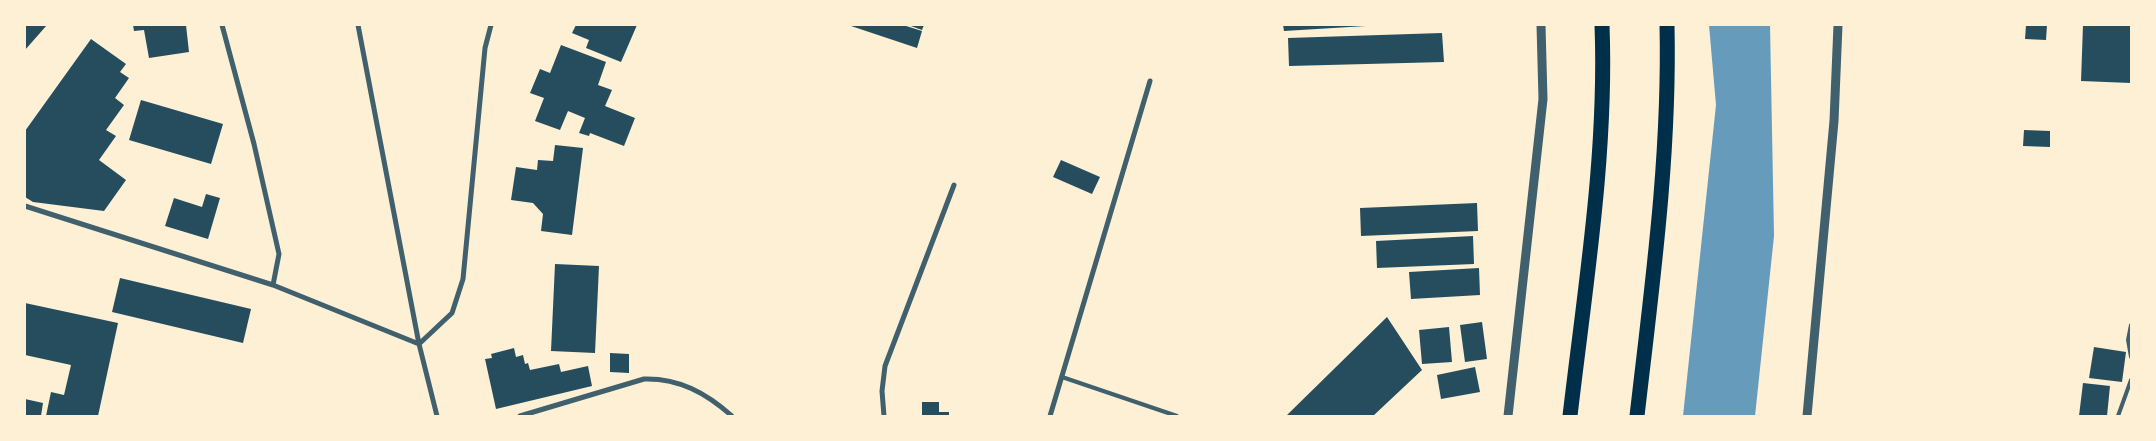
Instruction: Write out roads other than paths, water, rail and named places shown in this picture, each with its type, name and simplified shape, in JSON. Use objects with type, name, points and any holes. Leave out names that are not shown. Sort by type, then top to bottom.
[{"type":"highway","points":[[1570,416],[1601,128],[1604,68],[1602,25]]},
{"type":"highway","points":[[1637,416],[1658,235],[1667,93],[1667,25]]},
{"type":"street","points":[[222,25],[254,144],[279,254],[273,285]]},
{"type":"street","points":[[358,25],[419,344],[437,416]]},
{"type":"street","points":[[419,344],[452,313],[463,279],[484,57],[491,25]]},
{"type":"street","points":[[1508,416],[1543,99],[1541,25]]},
{"type":"street","points":[[1807,416],[1834,121],[1838,25]]},
{"type":"street","points":[[1050,416],[1150,81]]},
{"type":"street","points":[[884,416],[882,391],[885,366],[954,185]]},
{"type":"street","points":[[25,206],[273,285],[419,344]]},
{"type":"street","points":[[520,416],[644,379],[660,379],[680,383],[700,392],[732,416]]},
{"type":"lane","points":[[2131,325],[2128,340],[2131,358]]},
{"type":"lane","points":[[1062,377],[1177,416]]},
{"type":"lane","points":[[2118,416],[2131,380]]},
{"type":"water","points":[[1709,25],[1770,25],[1774,236],[1755,416],[1683,416],[1716,105]]}]
